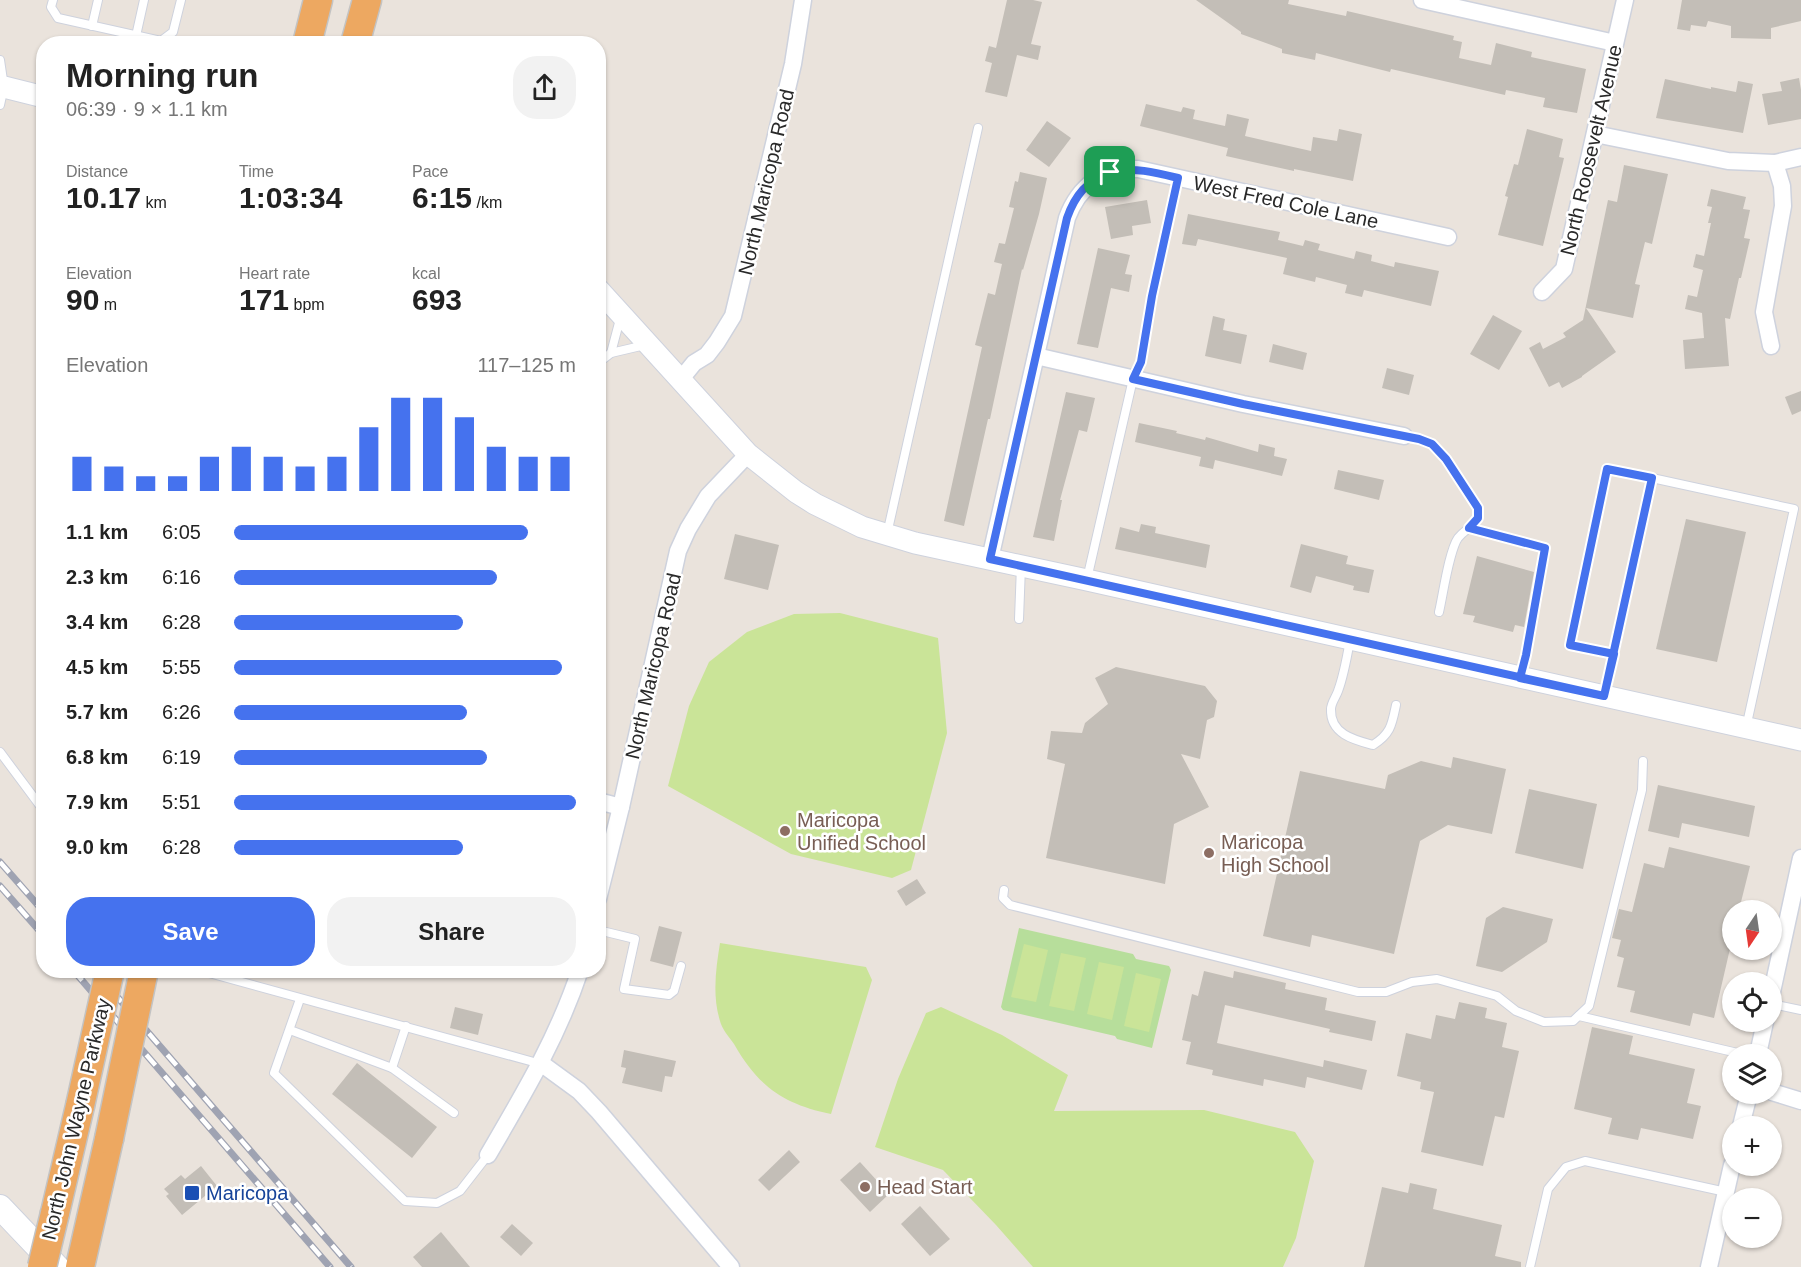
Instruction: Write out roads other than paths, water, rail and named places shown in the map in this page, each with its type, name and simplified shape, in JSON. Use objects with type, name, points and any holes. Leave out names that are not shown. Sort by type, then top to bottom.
[{"type":"highway","points":[[309,36],[318,0]]},
{"type":"highway","points":[[357,36],[367,0]]},
{"type":"highway","name":"North John Wayne Parkway","points":[[42,1267],[108,978]]},
{"type":"highway","name":"North John Wayne Parkway","points":[[80,1267],[142,978]]},
{"type":"main road","points":[[0,1207],[57,1267]]},
{"type":"street","name":"North Maricopa Road","points":[[681,379],[694,363],[707,355],[733,316],[794,64],[803,0]]},
{"type":"street","points":[[1422,0],[1615,43]]},
{"type":"street","name":"North Roosevelt Avenue","points":[[1542,292],[1564,269],[1625,0]]},
{"type":"street","points":[[2,96],[36,97]]},
{"type":"street","points":[[1594,134],[1728,161],[1775,163],[1801,158]]},
{"type":"street","points":[[1771,346],[1764,312],[1783,206],[1782,186],[1775,163]]},
{"type":"street","name":"West Fred Cole Lane","points":[[1036,356],[1067,218],[1077,196],[1091,182],[1110,172],[1138,169],[1448,237]]},
{"type":"street","points":[[606,297],[748,454],[815,504],[845,519],[887,535],[1801,740]]},
{"type":"street","points":[[990,559],[1036,356],[1243,404],[1404,436]]},
{"type":"street","name":"North Maricopa Road","points":[[606,867],[678,551],[687,529],[708,496],[748,454]]},
{"type":"street","points":[[606,803],[621,807]]},
{"type":"street","points":[[1776,972],[1801,858]]},
{"type":"street","points":[[488,1155],[542,1064],[577,978]]},
{"type":"street","points":[[542,1064],[579,1091],[599,1112],[731,1267]]},
{"type":"street","points":[[1782,1095],[1801,1101]]},
{"type":"street","points":[[1709,1267],[1722,1210]]},
{"type":"lane","points":[[53,0],[51,6],[58,18],[136,36],[144,0]]},
{"type":"lane","points":[[92,26],[98,0]]},
{"type":"lane","points":[[168,36],[173,32],[181,0]]},
{"type":"lane","points":[[0,60],[2,96]]},
{"type":"lane","points":[[887,535],[978,129]]},
{"type":"lane","points":[[1087,580],[1133,379],[1141,362],[1152,296],[1178,178]]},
{"type":"lane","points":[[611,353],[621,313]]},
{"type":"lane","points":[[606,357],[611,353],[650,344]]},
{"type":"lane","points":[[1404,436],[1432,444],[1446,459],[1478,508],[1478,518],[1458,539],[1453,550],[1439,612]]},
{"type":"lane","points":[[1614,654],[1570,645],[1607,469],[1794,509],[1746,728]]},
{"type":"lane","points":[[1604,696],[1652,478]]},
{"type":"lane","points":[[1469,528],[1545,548],[1520,678]]},
{"type":"lane","points":[[1019,619],[1020,566]]},
{"type":"lane","points":[[1350,640],[1338,692],[1330,707],[1339,732],[1354,740],[1373,745],[1386,737],[1396,705]]},
{"type":"lane","points":[[0,752],[36,800]]},
{"type":"lane","points":[[1004,890],[1004,898],[1010,905],[1358,992],[1386,992],[1412,982],[1437,979],[1497,996],[1516,1011],[1544,1022],[1573,1021],[1589,1006],[1592,995],[1642,790],[1643,761]]},
{"type":"lane","points":[[606,932],[635,939],[624,989],[669,995],[674,991],[681,966]]},
{"type":"lane","points":[[226,978],[542,1064]]},
{"type":"lane","points":[[300,999],[274,1073],[405,1201],[437,1203],[460,1191],[488,1155]]},
{"type":"lane","points":[[1782,1006],[1801,1011]]},
{"type":"lane","points":[[1579,1016],[1722,1049]]},
{"type":"lane","points":[[392,1068],[406,1026]]},
{"type":"lane","points":[[290,1030],[392,1068],[454,1113]]},
{"type":"lane","points":[[1530,1267],[1548,1189],[1566,1167],[1585,1161],[1722,1191]]},
{"type":"railway","points":[[0,862],[36,903]]},
{"type":"railway","points":[[0,886],[36,927]]},
{"type":"railway","points":[[80,978],[330,1267]]},
{"type":"railway","points":[[101,978],[351,1267]]},
{"type":"place","name":"Maricopa Unified School","points":[[785,831]]},
{"type":"place","name":"Maricopa High School","points":[[1209,853]]},
{"type":"place","name":"Head Start","points":[[865,1187]]},
{"type":"place","name":"Maricopa","points":[[192,1193]]}]
